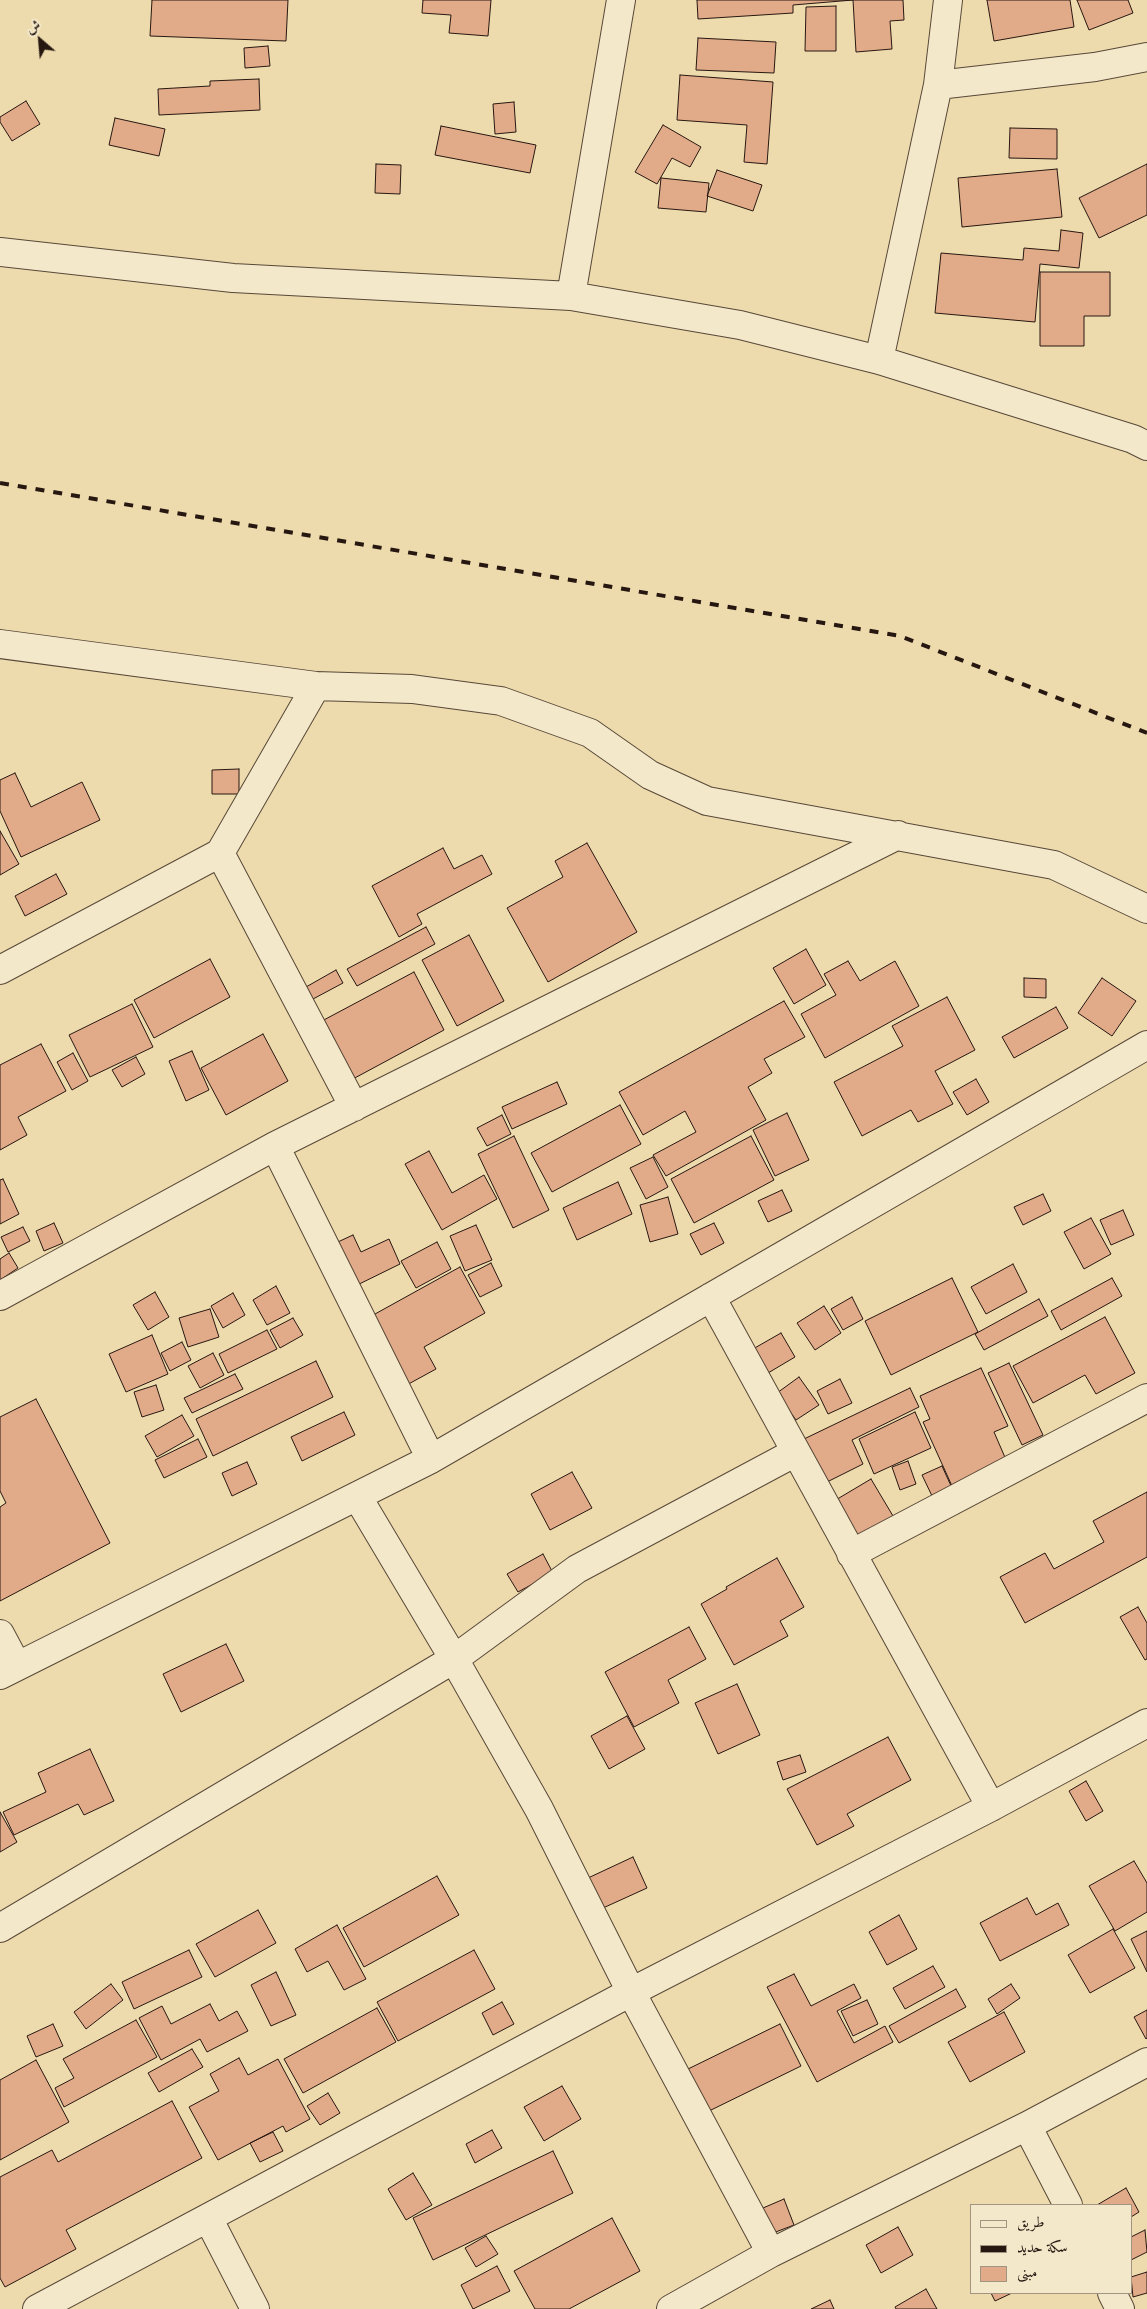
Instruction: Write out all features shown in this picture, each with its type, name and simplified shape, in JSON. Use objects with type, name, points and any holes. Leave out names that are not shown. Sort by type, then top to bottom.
[{"type":"street","points":[[571,296],[620,0]]},
{"type":"street","points":[[879,360],[938,85],[948,0]]},
{"type":"street","points":[[938,85],[1095,67],[1147,57]]},
{"type":"street","points":[[0,252],[233,278],[571,296],[740,325],[879,360],[1142,439]]},
{"type":"street","points":[[0,644],[316,686],[412,689],[501,701],[590,734],[650,775],[706,801],[1054,865],[1147,909]]},
{"type":"street","points":[[0,970],[220,853],[316,686]]},
{"type":"street","points":[[0,1296],[275,1146],[898,835]]},
{"type":"street","points":[[220,853],[354,1107]]},
{"type":"street","points":[[0,1634],[9,1671],[431,1459],[1147,1045]]},
{"type":"street","points":[[275,1146],[431,1459]]},
{"type":"street","points":[[711,1297],[991,1807]]},
{"type":"street","points":[[851,1554],[1147,1398]]},
{"type":"street","points":[[0,1928],[454,1659],[577,1569],[796,1452]]},
{"type":"street","points":[[357,1496],[454,1659],[539,1809],[631,1992],[771,2253]]},
{"type":"street","points":[[37,2309],[631,1992],[991,1807],[1147,1723]]},
{"type":"street","points":[[671,2309],[771,2253],[1027,2126],[1147,2062]]},
{"type":"street","points":[[1027,2126],[1067,2204]]},
{"type":"street","points":[[208,2218],[255,2309]]},
{"type":"street","points":[[1112,2294],[1120,2309]]},
{"type":"building","points":[[152,0],[288,0],[286,41],[150,36]]},
{"type":"building","points":[[423,0],[491,0],[488,36],[449,33],[451,15],[422,13]]},
{"type":"building","points":[[697,0],[853,0],[793,5],[793,13],[698,19]]},
{"type":"building","points":[[853,0],[903,0],[904,20],[890,21],[892,49],[856,52]]},
{"type":"building","points":[[987,0],[1070,0],[1074,27],[994,41]]},
{"type":"building","points":[[1077,0],[1128,0],[1133,13],[1089,30]]},
{"type":"building","points":[[836,6],[836,51],[805,51],[806,7]]},
{"type":"building","points":[[698,38],[776,42],[774,73],[696,70]]},
{"type":"building","points":[[268,46],[270,66],[245,68],[244,48]]},
{"type":"building","points":[[680,75],[773,82],[767,164],[744,162],[747,125],[677,120]]},
{"type":"building","points":[[259,79],[260,110],[159,115],[158,89],[210,86],[210,81]]},
{"type":"building","points":[[26,101],[40,124],[12,141],[0,122],[0,117]]},
{"type":"building","points":[[514,102],[516,132],[495,134],[493,104]]},
{"type":"building","points":[[115,118],[165,129],[159,156],[109,145]]},
{"type":"building","points":[[663,125],[701,147],[690,167],[672,158],[657,184],[635,172]]},
{"type":"building","points":[[441,126],[536,145],[530,173],[435,155]]},
{"type":"building","points":[[1010,128],[1057,129],[1057,159],[1009,158]]},
{"type":"building","points":[[376,164],[401,165],[400,194],[375,193]]},
{"type":"building","points":[[1147,164],[1147,215],[1099,238],[1079,198]]},
{"type":"building","points":[[1057,169],[1062,217],[962,227],[958,178]]},
{"type":"building","points":[[717,170],[762,185],[753,211],[707,196]]},
{"type":"building","points":[[661,178],[709,183],[706,212],[658,208]]},
{"type":"building","points":[[1061,230],[1083,233],[1079,268],[1040,264],[1035,322],[935,313],[941,253],[1023,260],[1024,248],[1059,251]]},
{"type":"building","points":[[1040,272],[1110,272],[1110,316],[1084,316],[1084,346],[1040,346]]},
{"type":"building","points":[[239,769],[239,794],[212,794],[212,770]]},
{"type":"building","points":[[15,773],[31,807],[82,782],[100,820],[21,857],[0,811],[0,780]]},
{"type":"building","points":[[0,831],[19,864],[0,875]]},
{"type":"building","points":[[587,843],[637,932],[548,982],[507,908],[563,877],[555,861]]},
{"type":"building","points":[[443,848],[454,869],[482,855],[492,874],[417,914],[422,924],[399,937],[372,886]]},
{"type":"building","points":[[56,874],[67,894],[25,916],[15,896]]},
{"type":"building","points":[[426,927],[435,944],[357,986],[347,969]]},
{"type":"building","points":[[469,935],[504,1001],[457,1026],[422,960]]},
{"type":"building","points":[[806,949],[826,985],[794,1004],[773,968]]},
{"type":"building","points":[[210,959],[230,997],[154,1038],[134,1000]]},
{"type":"building","points":[[848,961],[860,981],[895,961],[919,1006],[825,1058],[801,1014],[836,995],[824,974]]},
{"type":"building","points":[[336,970],[343,983],[313,999],[306,987]]},
{"type":"building","points":[[414,972],[444,1030],[351,1080],[320,1022]]},
{"type":"building","points":[[1024,978],[1046,979],[1046,998],[1024,997]]},
{"type":"building","points":[[1102,978],[1136,1001],[1112,1036],[1078,1013]]},
{"type":"building","points":[[947,997],[975,1050],[935,1071],[953,1104],[918,1122],[911,1110],[862,1136],[834,1082],[903,1046],[892,1026]]},
{"type":"building","points":[[784,1001],[805,1037],[764,1059],[772,1073],[748,1087],[766,1120],[666,1176],[653,1155],[696,1132],[685,1111],[643,1135],[619,1092]]},
{"type":"building","points":[[132,1004],[153,1047],[90,1077],[69,1035]]},
{"type":"building","points":[[1056,1007],[1068,1028],[1014,1058],[1002,1037]]},
{"type":"building","points":[[263,1034],[288,1081],[226,1115],[201,1068]]},
{"type":"building","points":[[41,1044],[66,1091],[18,1117],[27,1135],[0,1150],[0,1065]]},
{"type":"building","points":[[192,1051],[209,1090],[186,1101],[169,1061]]},
{"type":"building","points":[[73,1053],[88,1081],[72,1090],[57,1062]]},
{"type":"building","points":[[136,1057],[145,1074],[122,1087],[112,1070]]},
{"type":"building","points":[[976,1079],[989,1102],[967,1115],[953,1092]]},
{"type":"building","points":[[557,1082],[567,1104],[512,1129],[502,1107]]},
{"type":"building","points":[[620,1105],[641,1144],[552,1192],[531,1153]]},
{"type":"building","points":[[787,1113],[809,1160],[775,1176],[753,1130]]},
{"type":"building","points":[[502,1115],[511,1134],[487,1146],[477,1128]]},
{"type":"building","points":[[514,1136],[549,1210],[513,1228],[478,1154]]},
{"type":"building","points":[[751,1136],[774,1180],[694,1223],[671,1179]]},
{"type":"building","points":[[429,1151],[452,1193],[484,1175],[497,1199],[442,1230],[405,1164]]},
{"type":"building","points":[[653,1157],[668,1187],[646,1199],[630,1168]]},
{"type":"building","points":[[3,1179],[19,1214],[0,1224],[0,1180]]},
{"type":"building","points":[[618,1182],[632,1214],[577,1240],[563,1208]]},
{"type":"building","points":[[782,1190],[792,1211],[768,1222],[758,1201]]},
{"type":"building","points":[[1043,1194],[1051,1211],[1023,1225],[1014,1207]]},
{"type":"building","points":[[668,1197],[678,1234],[650,1242],[640,1205]]},
{"type":"building","points":[[1123,1210],[1134,1235],[1111,1245],[1100,1220]]},
{"type":"building","points":[[1091,1218],[1111,1254],[1084,1269],[1064,1232]]},
{"type":"building","points":[[54,1223],[63,1243],[44,1251],[36,1231]]},
{"type":"building","points":[[714,1223],[724,1243],[701,1255],[690,1234]]},
{"type":"building","points":[[476,1225],[492,1260],[465,1271],[450,1236]]},
{"type":"building","points":[[23,1227],[30,1241],[8,1252],[1,1237]]},
{"type":"building","points":[[353,1235],[361,1252],[389,1239],[400,1264],[347,1290],[327,1247]]},
{"type":"building","points":[[437,1242],[451,1269],[416,1288],[401,1261]]},
{"type":"building","points":[[9,1253],[18,1268],[0,1280],[0,1259]]},
{"type":"building","points":[[491,1263],[502,1286],[480,1297],[468,1275]]},
{"type":"building","points":[[1013,1264],[1027,1292],[986,1314],[971,1287]]},
{"type":"building","points":[[460,1267],[485,1313],[424,1347],[436,1369],[403,1387],[366,1319]]},
{"type":"building","points":[[952,1278],[978,1332],[891,1375],[865,1321]]},
{"type":"building","points":[[1112,1278],[1122,1296],[1061,1330],[1051,1311]]},
{"type":"building","points":[[276,1286],[290,1313],[267,1325],[253,1300]]},
{"type":"building","points":[[155,1292],[169,1317],[148,1330],[133,1305]]},
{"type":"building","points":[[233,1293],[245,1315],[223,1328],[211,1306]]},
{"type":"building","points":[[852,1297],[863,1319],[843,1330],[831,1309]]},
{"type":"building","points":[[1039,1299],[1048,1316],[984,1350],[975,1334]]},
{"type":"building","points":[[824,1306],[841,1333],[815,1350],[797,1323]]},
{"type":"building","points":[[210,1309],[219,1337],[188,1347],[179,1318]]},
{"type":"building","points":[[1105,1317],[1135,1373],[1096,1394],[1085,1375],[1033,1403],[1013,1366]]},
{"type":"building","points":[[293,1318],[303,1335],[280,1348],[270,1330]]},
{"type":"building","points":[[267,1330],[277,1349],[228,1373],[219,1354]]},
{"type":"building","points":[[781,1333],[795,1357],[768,1373],[753,1349]]},
{"type":"building","points":[[152,1335],[168,1374],[126,1392],[109,1354]]},
{"type":"building","points":[[182,1342],[191,1360],[170,1371],[161,1353]]},
{"type":"building","points":[[213,1353],[224,1375],[200,1388],[188,1366]]},
{"type":"building","points":[[316,1361],[333,1397],[213,1456],[196,1419]]},
{"type":"building","points":[[1009,1363],[1043,1435],[1022,1445],[988,1373]]},
{"type":"building","points":[[981,1368],[1008,1426],[994,1432],[1007,1462],[952,1486],[923,1422],[930,1419],[920,1396]]},
{"type":"building","points":[[235,1374],[243,1389],[192,1413],[184,1398]]},
{"type":"building","points":[[799,1377],[819,1405],[796,1420],[777,1393]]},
{"type":"building","points":[[840,1379],[852,1403],[828,1414],[817,1391]]},
{"type":"building","points":[[156,1385],[164,1410],[142,1417],[134,1392]]},
{"type":"building","points":[[910,1388],[919,1407],[852,1440],[863,1464],[825,1483],[804,1439]]},
{"type":"building","points":[[36,1399],[110,1543],[0,1601],[0,1507],[6,1503],[0,1491],[0,1417]]},
{"type":"building","points":[[344,1412],[355,1435],[302,1461],[291,1437]]},
{"type":"building","points":[[915,1412],[931,1448],[874,1474],[859,1439]]},
{"type":"building","points":[[182,1415],[194,1436],[157,1457],[145,1436]]},
{"type":"building","points":[[198,1439],[207,1457],[164,1478],[155,1460]]},
{"type":"building","points":[[908,1461],[916,1484],[900,1490],[892,1467]]},
{"type":"building","points":[[247,1462],[257,1484],[232,1496],[222,1473]]},
{"type":"building","points":[[942,1466],[952,1488],[933,1498],[922,1475]]},
{"type":"building","points":[[572,1472],[592,1508],[550,1530],[531,1494]]},
{"type":"building","points":[[871,1479],[893,1516],[855,1538],[834,1501]]},
{"type":"building","points":[[1147,1492],[1147,1557],[1025,1623],[1000,1577],[1045,1553],[1054,1569],[1104,1542],[1093,1521]]},
{"type":"building","points":[[543,1554],[553,1573],[518,1592],[507,1574]]},
{"type":"building","points":[[777,1558],[804,1607],[780,1621],[788,1636],[734,1665],[701,1604],[727,1589],[726,1587]]},
{"type":"building","points":[[1138,1607],[1147,1623],[1147,1659],[1145,1660],[1120,1617]]},
{"type":"building","points":[[689,1627],[706,1659],[668,1680],[679,1703],[634,1727],[605,1672]]},
{"type":"building","points":[[226,1644],[244,1681],[181,1712],[163,1674]]},
{"type":"building","points":[[737,1684],[760,1735],[718,1754],[695,1703]]},
{"type":"building","points":[[627,1716],[645,1749],[609,1769],[591,1736]]},
{"type":"building","points":[[888,1737],[911,1780],[847,1814],[854,1826],[817,1845],[787,1789]]},
{"type":"building","points":[[90,1749],[114,1801],[84,1815],[78,1804],[14,1835],[3,1812],[46,1792],[38,1773]]},
{"type":"building","points":[[800,1755],[806,1772],[783,1780],[777,1762]]},
{"type":"building","points":[[1086,1781],[1103,1811],[1086,1821],[1069,1791]]},
{"type":"building","points":[[0,1812],[17,1842],[0,1852]]},
{"type":"building","points":[[633,1857],[647,1888],[603,1908],[588,1878]]},
{"type":"building","points":[[1134,1861],[1147,1883],[1147,1912],[1115,1931],[1089,1886]]},
{"type":"building","points":[[437,1876],[459,1915],[364,1967],[343,1928]]},
{"type":"building","points":[[1027,1898],[1036,1915],[1058,1903],[1069,1925],[1000,1961],[980,1923]]},
{"type":"building","points":[[258,1910],[276,1943],[215,1977],[196,1944]]},
{"type":"building","points":[[899,1915],[917,1949],[887,1965],[869,1932]]},
{"type":"building","points":[[337,1925],[366,1979],[344,1990],[328,1961],[307,1972],[295,1949]]},
{"type":"building","points":[[1113,1929],[1135,1968],[1090,1993],[1068,1955]]},
{"type":"building","points":[[1147,1931],[1147,1972],[1131,1939]]},
{"type":"building","points":[[189,1950],[202,1977],[134,2009],[122,1982]]},
{"type":"building","points":[[474,1950],[495,1989],[398,2041],[377,2002]]},
{"type":"building","points":[[933,1966],[945,1987],[905,2009],[893,1988]]},
{"type":"building","points":[[276,1972],[296,2015],[271,2026],[251,1985]]},
{"type":"building","points":[[794,1974],[811,2006],[854,1984],[861,1998],[837,2011],[854,2043],[885,2026],[893,2042],[817,2082],[767,1987]]},
{"type":"building","points":[[111,1984],[123,2000],[86,2029],[74,2012]]},
{"type":"building","points":[[1011,1984],[1020,1998],[997,2014],[988,1999]]},
{"type":"building","points":[[956,1989],[966,2007],[899,2043],[889,2026]]},
{"type":"building","points":[[867,2000],[878,2024],[853,2036],[841,2011]]},
{"type":"building","points":[[502,2002],[514,2024],[493,2035],[482,2013]]},
{"type":"building","points":[[210,2004],[219,2021],[237,2011],[248,2031],[207,2052],[200,2039],[161,2060],[139,2018],[162,2006],[171,2024]]},
{"type":"building","points":[[377,2008],[396,2042],[303,2093],[284,2059]]},
{"type":"building","points":[[1147,2010],[1147,2038],[1146,2039],[1134,2017]]},
{"type":"building","points":[[1004,2012],[1025,2052],[970,2082],[948,2042]]},
{"type":"building","points":[[136,2020],[157,2057],[64,2107],[55,2088],[74,2078],[63,2059]]},
{"type":"building","points":[[53,2024],[63,2046],[36,2057],[27,2036]]},
{"type":"building","points":[[780,2024],[801,2066],[709,2111],[688,2069]]},
{"type":"building","points":[[192,2049],[203,2067],[159,2092],[148,2073]]},
{"type":"building","points":[[239,2058],[248,2075],[278,2059],[310,2119],[286,2132],[283,2126],[218,2160],[189,2107],[219,2091],[210,2074]]},
{"type":"building","points":[[36,2060],[69,2122],[0,2160],[0,2080]]},
{"type":"building","points":[[562,2086],[581,2119],[544,2141],[524,2107]]},
{"type":"building","points":[[328,2093],[340,2113],[320,2125],[307,2106]]},
{"type":"building","points":[[172,2101],[202,2158],[66,2230],[76,2249],[5,2287],[0,2278],[0,2177],[52,2150],[58,2162]]},
{"type":"building","points":[[492,2130],[502,2148],[475,2163],[466,2144]]},
{"type":"building","points":[[273,2132],[283,2151],[260,2162],[250,2143]]},
{"type":"building","points":[[553,2151],[573,2193],[433,2260],[413,2218]]},
{"type":"building","points":[[413,2173],[432,2205],[406,2220],[388,2189]]},
{"type":"building","points":[[1126,2188],[1139,2212],[1132,2216],[1132,2204],[1099,2204]]},
{"type":"building","points":[[784,2199],[794,2225],[773,2233],[763,2208]]},
{"type":"building","points":[[612,2218],[640,2271],[569,2309],[535,2309],[514,2271]]},
{"type":"building","points":[[898,2227],[913,2255],[881,2273],[866,2245]]},
{"type":"building","points":[[1145,2230],[1147,2252],[1132,2260],[1132,2236]]},
{"type":"building","points":[[486,2236],[498,2254],[476,2267],[465,2248]]},
{"type":"building","points":[[497,2266],[510,2291],[473,2309],[461,2285]]},
{"type":"building","points":[[1147,2272],[1147,2293],[1133,2297],[1132,2277]]},
{"type":"building","points":[[926,2289],[937,2309],[896,2309],[895,2307]]},
{"type":"building","points":[[992,2294],[1010,2294],[995,2301]]},
{"type":"building","points":[[830,2300],[834,2309],[811,2309]]},
{"type":"railway","points":[[0,483],[900,636],[1147,733]]}]
